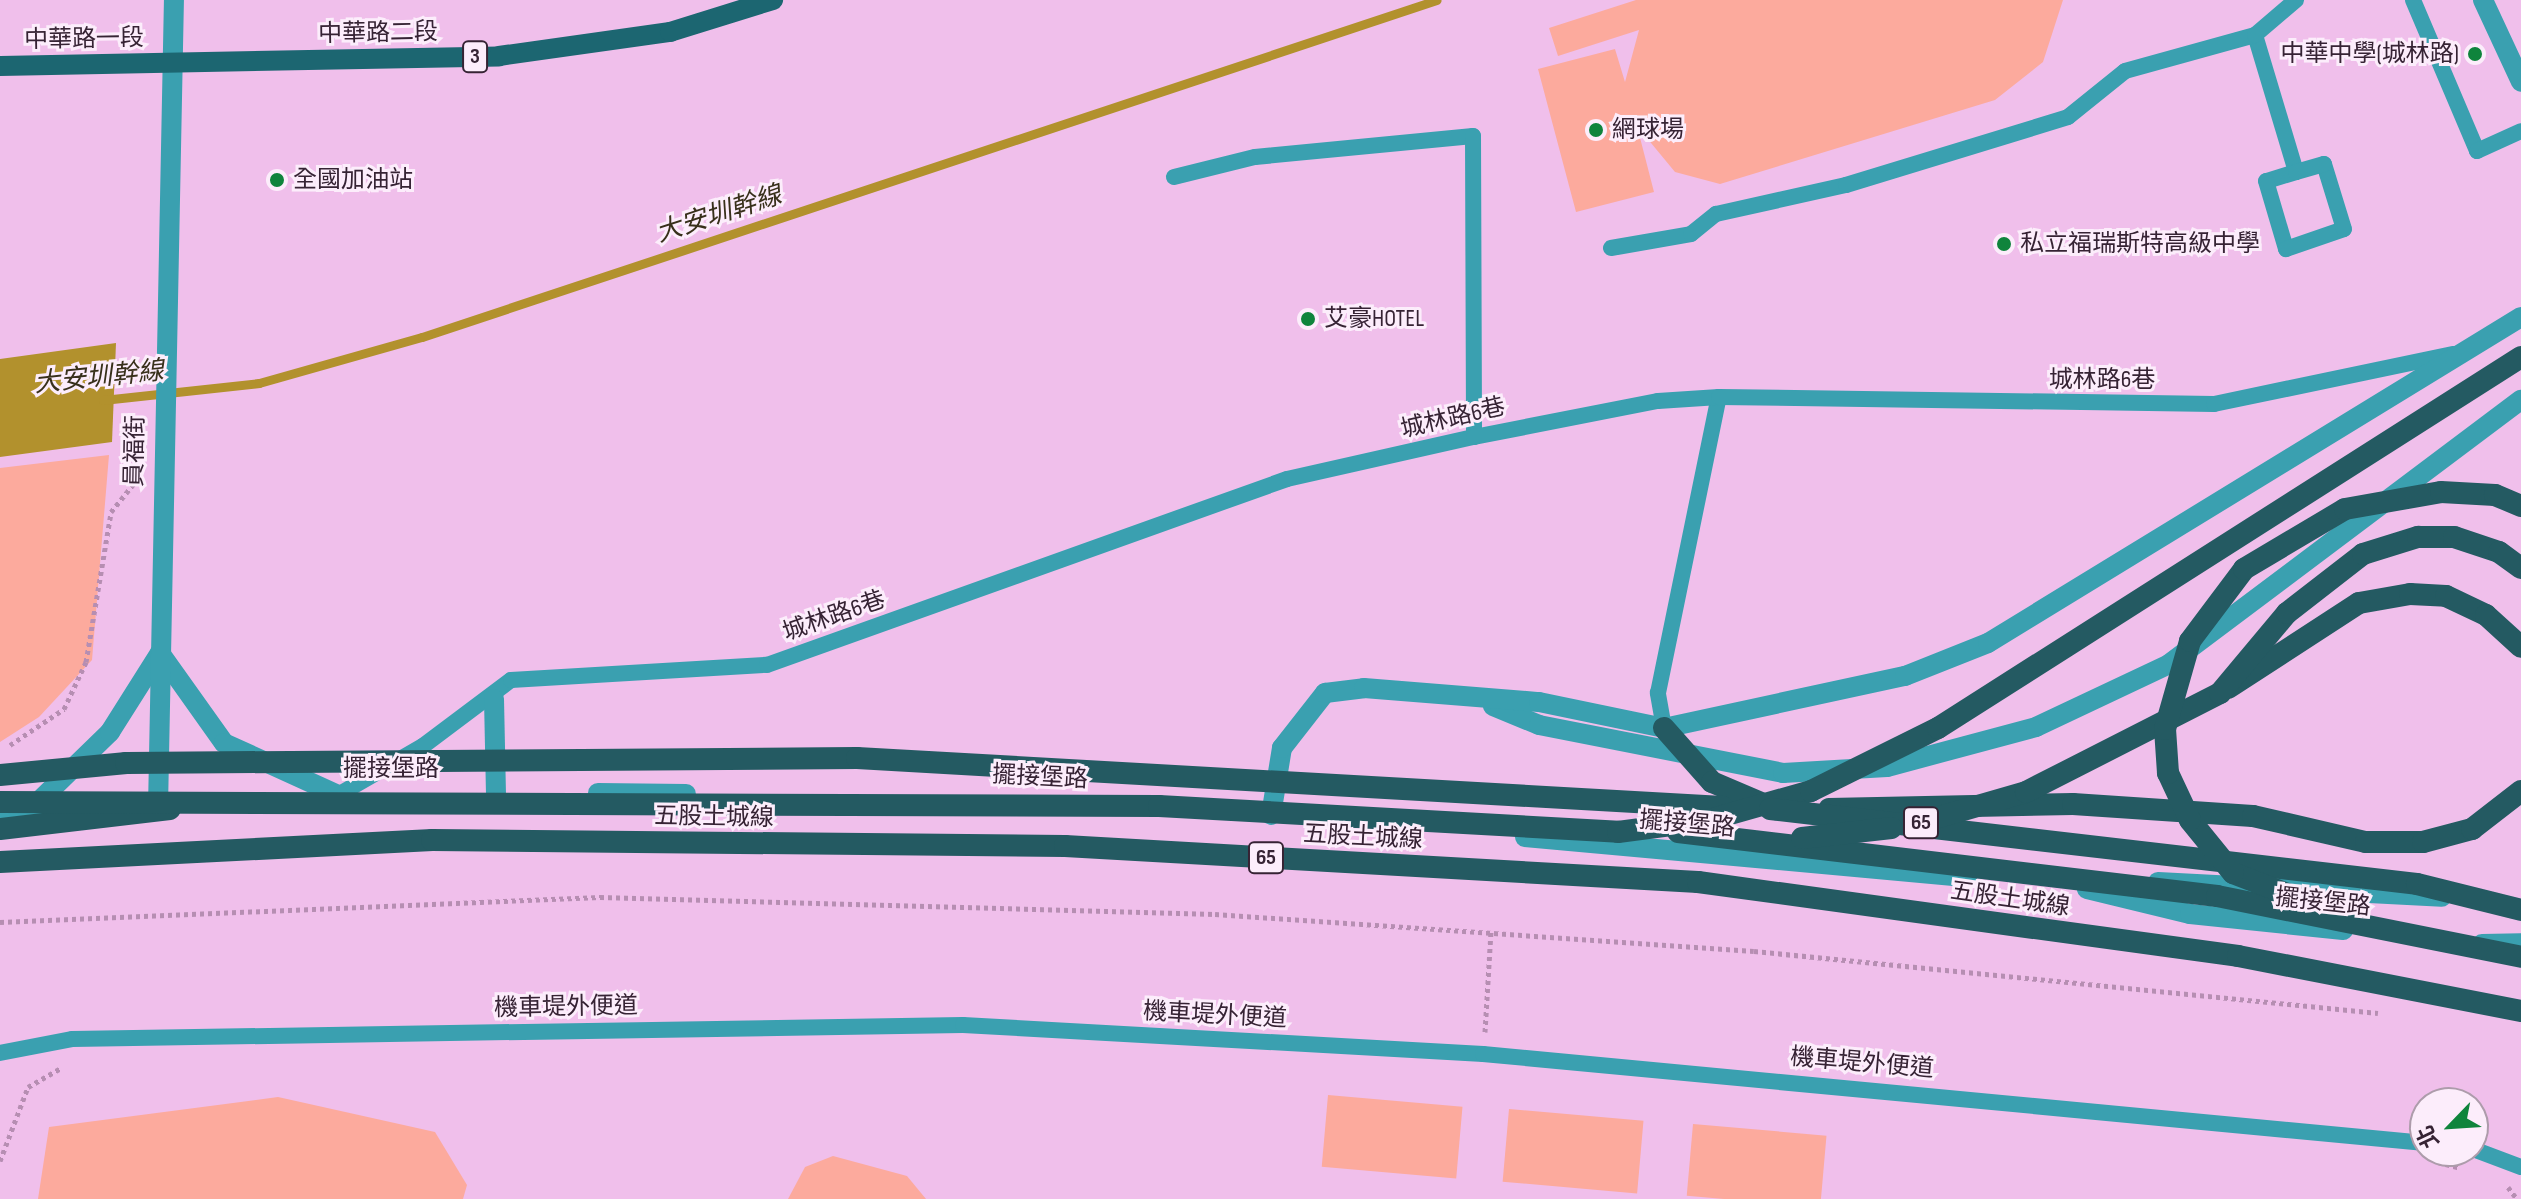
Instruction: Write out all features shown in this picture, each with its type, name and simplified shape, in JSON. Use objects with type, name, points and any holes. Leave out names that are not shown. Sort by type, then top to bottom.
[{"type":"highway","points":[[1618,832],[1709,820],[1811,791],[1938,728],[2521,357]]},
{"type":"highway","points":[[2521,506],[2495,495],[2390,497],[2345,509],[2279,544],[2211,605],[2174,684],[2165,729],[2168,773],[2184,808],[2233,873],[2297,900],[2521,943]]},
{"type":"highway","points":[[2220,693],[2287,613],[2363,554],[2418,537],[2454,537],[2499,552],[2521,568]]},
{"type":"highway","points":[[0,802],[187,807],[1159,806],[1618,832],[1754,843],[1905,826],[2026,792],[2220,693],[2359,603],[2410,594],[2446,596],[2486,615],[2521,647]]},
{"type":"highway","points":[[1664,728],[1681,755],[1712,782],[1776,810],[2073,804],[2253,816],[2366,842],[2423,842],[2472,829],[2521,791]]},
{"type":"highway","name":"五股土城線","points":[[0,775],[126,763],[857,758],[1315,789],[1837,812],[2417,884],[2521,908]]},
{"type":"highway","points":[[1315,789],[2217,896],[2521,957]]},
{"type":"highway","points":[[0,829],[187,807]]},
{"type":"highway","name":"五股土城線","points":[[0,862],[432,840],[1017,846],[1698,882],[2238,956],[2521,1011]]},
{"type":"main road","name":"中華路二段","points":[[170,63],[499,56],[670,32],[773,0]]},
{"type":"main road","name":"中華路一段","points":[[0,66],[170,63]]},
{"type":"street","name":"員福街","points":[[158,808],[161,447],[174,0]]},
{"type":"street","points":[[2483,0],[2521,82]]},
{"type":"street","points":[[1271,815],[1282,748],[1325,693],[1364,688],[1482,701],[1539,702],[1664,728],[1905,676],[1988,643],[2060,606],[2459,353],[2521,317]]},
{"type":"street","points":[[1482,701],[1539,725],[1783,773],[1887,767],[2036,727],[2169,664],[2521,400]]},
{"type":"street","points":[[21,815],[57,791],[110,732],[160,653],[224,743],[338,795]]},
{"type":"street","points":[[494,699],[496,794]]},
{"type":"street","name":"擺接堡路","points":[[0,817],[338,795],[938,798],[1271,815],[2075,886],[2191,881],[2521,908]]},
{"type":"street","name":"擺接堡路","points":[[2075,886],[2190,914],[2521,943]]},
{"type":"lane","points":[[1611,248],[1691,234],[1716,214],[1846,185],[2068,117],[2125,71],[2255,35],[2296,0]]},
{"type":"lane","points":[[2413,0],[2477,151],[2521,131]]},
{"type":"lane","points":[[2255,35],[2296,172]]},
{"type":"lane","points":[[1174,177],[1255,157],[1473,136],[1474,437]]},
{"type":"lane","points":[[2324,164],[2344,229],[2286,249],[2266,181],[2296,172],[2324,164]]},
{"type":"lane","name":"城林路6巷","points":[[338,795],[494,699],[511,680],[767,665],[1287,479],[1474,437],[1658,401],[1719,397],[2214,404],[2459,353]]},
{"type":"lane","points":[[1664,728],[1658,693],[1719,397]]},
{"type":"lane","name":"機車堤外便道","points":[[0,1053],[72,1039],[963,1025],[1499,1055],[2409,1150]]},
{"type":"lane","points":[[2489,1155],[2521,1167]]},
{"type":"path","points":[[0,749],[64,709],[86,662],[111,512],[161,447]]},
{"type":"path","points":[[0,922],[600,897],[1215,914],[1491,932],[2396,1015]]},
{"type":"path","points":[[1486,1008],[1491,932]]},
{"type":"path","points":[[0,1161],[28,1087],[68,1064]]},
{"type":"path","points":[[2461,1167],[2476,1173]]},
{"type":"path","points":[[2504,1180],[2517,1199]]},
{"type":"shaded area","points":[[1636,0],[2063,0],[2043,62],[1995,100],[1720,184],[1675,172],[1637,126],[1654,192],[1576,212],[1538,69],[1615,49],[1625,82],[1639,30],[1558,56],[1549,28]]},
{"type":"shaded area","points":[[109,455],[92,660],[39,717],[0,742],[0,468]]},
{"type":"shaded area","points":[[1328,1095],[1462,1107],[1456,1178],[1322,1167]]},
{"type":"shaded area","points":[[278,1097],[435,1132],[467,1185],[463,1199],[38,1199],[49,1127]]},
{"type":"shaded area","points":[[1509,1109],[1643,1121],[1637,1193],[1503,1182]]},
{"type":"shaded area","points":[[1693,1124],[1826,1136],[1821,1199],[1687,1196]]},
{"type":"shaded area","points":[[833,1156],[907,1176],[926,1199],[788,1199],[805,1167]]},
{"type":"water","points":[[116,343],[112,442],[0,457],[0,359]]},
{"type":"waterway","name":"大安圳幹線","points":[[103,400],[259,383],[422,337],[1437,0]]},
{"type":"place","name":"中華中學(城林路)","points":[[2475,54]]},
{"type":"place","name":"網球場","points":[[1596,130]]},
{"type":"place","name":"全國加油站","points":[[277,180]]},
{"type":"place","name":"私立福瑞斯特高級中學","points":[[2004,244]]},
{"type":"place","name":"艾豪HOTEL","points":[[1308,319]]}]
